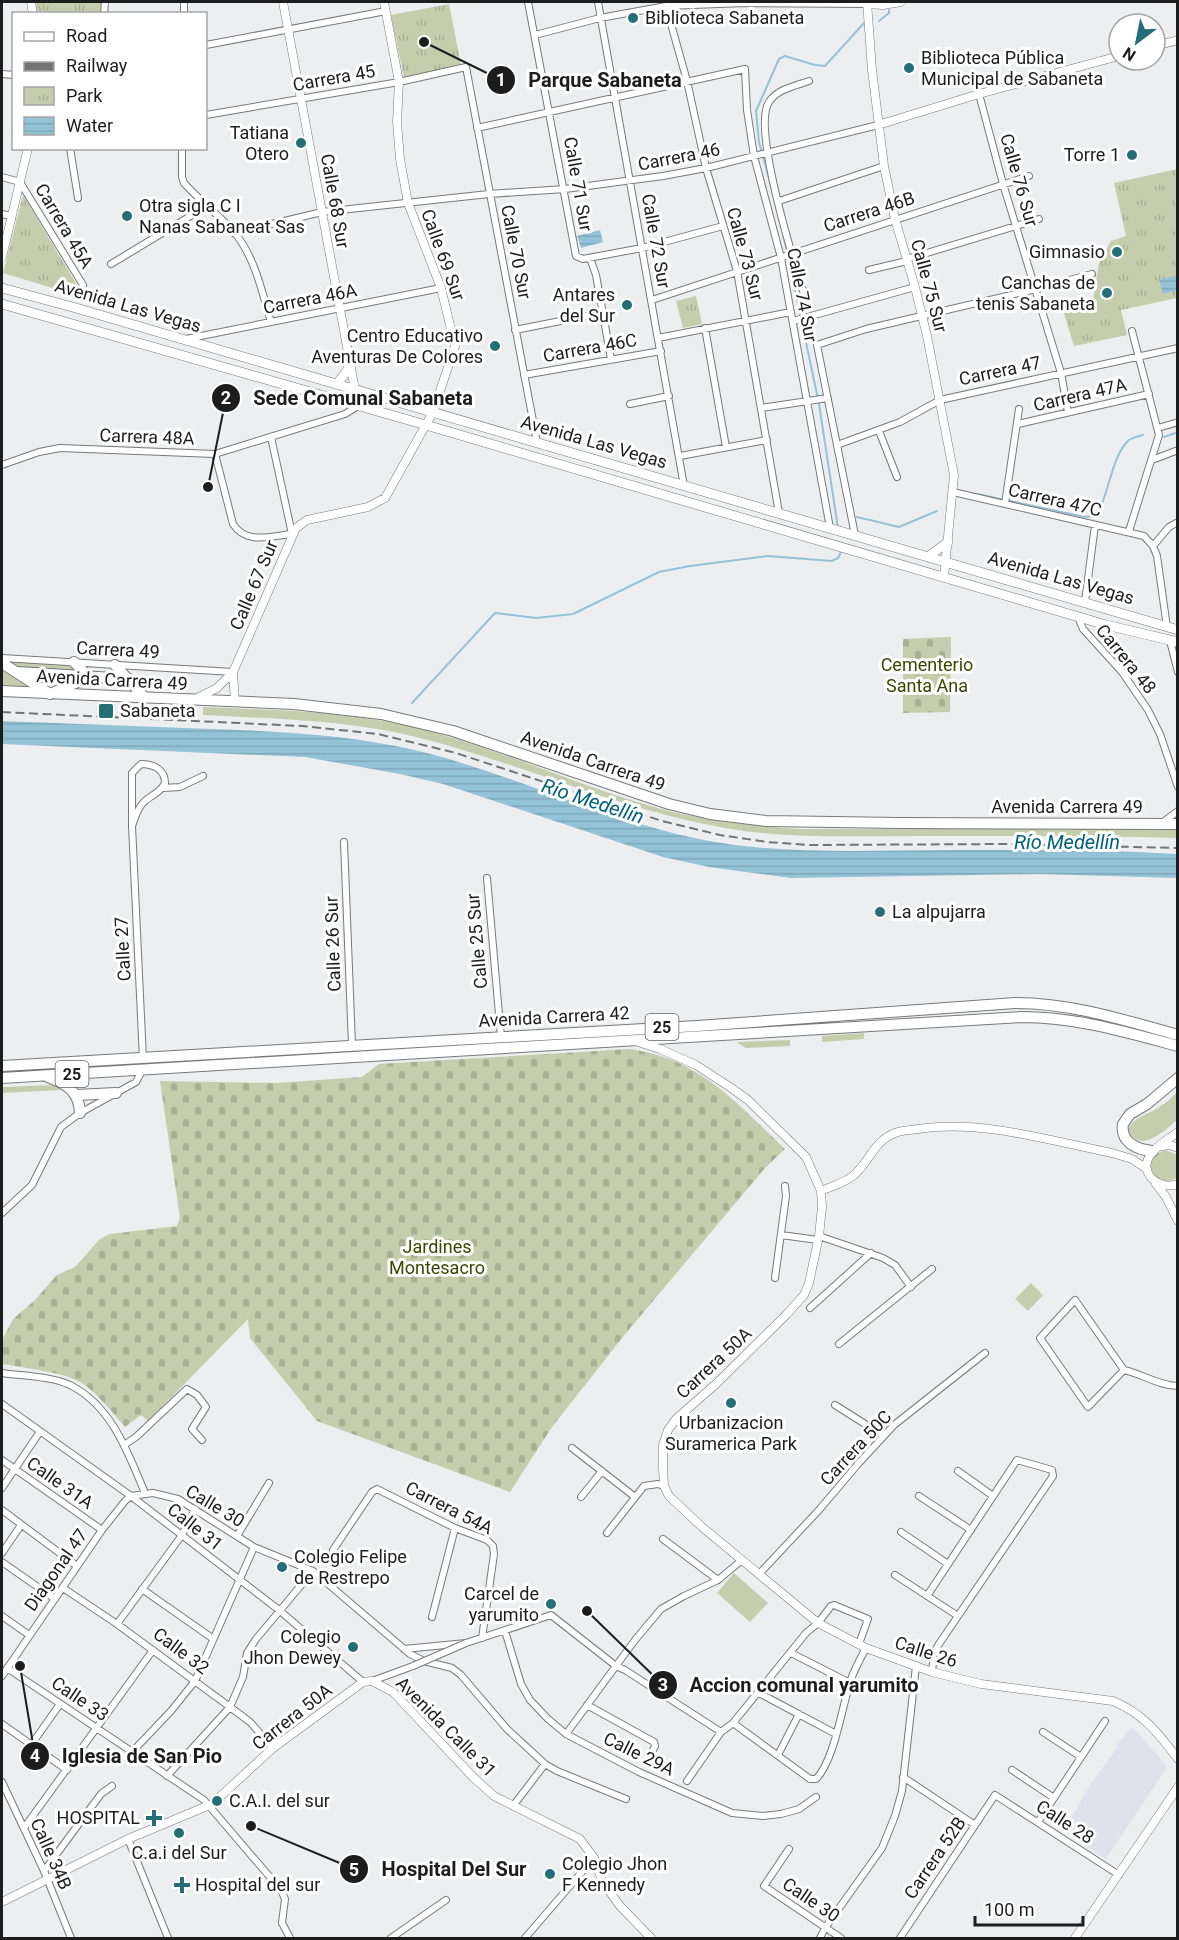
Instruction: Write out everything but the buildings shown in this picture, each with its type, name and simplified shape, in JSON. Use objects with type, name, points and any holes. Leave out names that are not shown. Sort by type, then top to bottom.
[{"type":"highway","points":[[74,662],[89,676]]},
{"type":"highway","points":[[2,663],[50,694],[89,676]]},
{"type":"highway","points":[[115,665],[145,698]]},
{"type":"highway","points":[[15,672],[129,679]]},
{"type":"highway","name":"Avenida Carrera 49","points":[[2,691],[326,707],[381,714],[464,735],[651,799],[710,814],[766,821],[1178,824]]},
{"type":"highway","name":"Avenida Carrera 42","points":[[2,1066],[747,1022],[1025,1003],[1083,1010],[1178,1035]]},
{"type":"highway","name":"Avenida Carrera 42","points":[[2,1078],[1035,1017],[1086,1022],[1178,1046]]},
{"type":"highway","points":[[715,1036],[747,1022]]},
{"type":"highway","points":[[428,1041],[468,1051]]},
{"type":"highway","points":[[45,1076],[66,1084],[76,1095],[80,1113]]},
{"type":"highway","points":[[1155,1150],[1140,1150],[1130,1143],[1124,1137],[1123,1124],[1130,1114],[1154,1099],[1178,1078]]},
{"type":"highway","points":[[76,1095],[116,1093]]},
{"type":"main road","name":"Avenida Las Vegas","points":[[2,288],[185,339],[1178,630]]},
{"type":"main road","name":"Avenida Las Vegas","points":[[2,304],[426,425],[1078,617],[1175,642]]},
{"type":"main road","points":[[337,384],[350,363]]},
{"type":"main road","points":[[929,556],[948,542]]},
{"type":"street","name":"Calle 68 Sur","points":[[283,2],[358,406]]},
{"type":"street","name":"Calle 69 Sur","points":[[292,534],[300,524],[307,520],[368,507],[380,502],[391,490],[433,412],[455,346],[441,288],[408,203],[400,159],[397,122],[399,82],[384,2]]},
{"type":"street","name":"Calle 71 Sur","points":[[528,2],[576,256],[581,259],[590,258],[596,275],[611,359]]},
{"type":"street","name":"Calle 72 Sur","points":[[597,2],[684,486]]},
{"type":"street","points":[[535,35],[600,18],[666,6],[769,2],[883,5],[901,2]]},
{"type":"street","name":"Calle 75 Sur","points":[[867,3],[872,70],[884,166],[895,219],[922,316],[954,475],[944,578]]},
{"type":"street","name":"Calle 73 Sur","points":[[666,6],[687,81],[706,168],[737,272],[778,513]]},
{"type":"street","points":[[207,45],[386,12]]},
{"type":"street","name":"Carrera 46","points":[[234,233],[322,212],[489,194],[565,189],[706,168],[878,125],[1107,59]]},
{"type":"street","name":"Carrera 45","points":[[207,115],[399,82],[466,67]]},
{"type":"street","name":"Calle 70 Sur","points":[[466,67],[537,442]]},
{"type":"street","name":"Calle 74 Sur","points":[[687,81],[745,69],[747,110],[778,201],[803,291]]},
{"type":"street","points":[[477,128],[687,81]]},
{"type":"street","name":"Calle 74 Sur","points":[[809,81],[776,93],[768,103],[761,154],[782,258],[790,312],[795,320],[811,401],[832,529]]},
{"type":"street","name":"Calle 76 Sur","points":[[980,94],[1003,184],[1061,373],[1068,412]]},
{"type":"street","points":[[2,257],[28,150]]},
{"type":"street","points":[[70,150],[78,198]]},
{"type":"street","points":[[182,150],[184,183],[234,233],[252,261],[271,322]]},
{"type":"street","points":[[778,201],[884,166]]},
{"type":"street","name":"Carrera 46B","points":[[652,300],[1029,176]]},
{"type":"street","points":[[2,177],[20,182]]},
{"type":"street","name":"Carrera 45A","points":[[20,182],[82,285]]},
{"type":"street","points":[[412,213],[417,202]]},
{"type":"street","points":[[111,264],[207,206]]},
{"type":"street","points":[[2,214],[12,216]]},
{"type":"street","points":[[869,270],[1039,219]]},
{"type":"street","points":[[590,258],[642,248],[723,226]]},
{"type":"street","points":[[922,316],[1092,274]]},
{"type":"street","points":[[795,320],[915,287]]},
{"type":"street","name":"Carrera 46A","points":[[185,339],[441,288]]},
{"type":"street","points":[[658,338],[790,312]]},
{"type":"street","points":[[515,330],[601,313]]},
{"type":"street","name":"Calle 74 Sur","points":[[851,534],[818,345],[867,329],[922,316]]},
{"type":"street","points":[[705,328],[726,447]]},
{"type":"street","points":[[1129,531],[1159,437],[1132,331]]},
{"type":"street","name":"Carrera 47","points":[[837,445],[879,431],[940,400],[1178,348]]},
{"type":"street","name":"Carrera 46C","points":[[524,375],[661,351]]},
{"type":"street","name":"Carrera 47A","points":[[1018,424],[1149,394]]},
{"type":"street","points":[[630,404],[669,396]]},
{"type":"street","points":[[761,408],[826,399]]},
{"type":"street","name":"Carrera 48A","points":[[2,465],[39,452],[60,448],[215,454],[345,414],[358,406]]},
{"type":"street","points":[[1005,501],[1019,409]]},
{"type":"street","points":[[1158,428],[1178,422]]},
{"type":"street","points":[[879,431],[897,477]]},
{"type":"street","name":"Calle 67 Sur","points":[[193,700],[217,688],[233,672],[292,534],[271,437]]},
{"type":"street","points":[[680,456],[767,440]]},
{"type":"street","points":[[1152,460],[1178,450]]},
{"type":"street","points":[[215,454],[233,524],[241,534],[254,538],[292,534]]},
{"type":"street","name":"Carrera 47C","points":[[953,492],[1005,501],[1095,525],[1129,531],[1144,536],[1151,543]]},
{"type":"street","points":[[1167,627],[1159,566],[1151,543],[1168,527],[1178,522]]},
{"type":"street","points":[[1085,602],[1095,525]]},
{"type":"street","name":"Carrera 48","points":[[1078,617],[1083,629],[1122,672],[1148,710],[1160,734],[1178,786]]},
{"type":"street","points":[[1175,642],[1178,672]]},
{"type":"street","name":"Carrera 49","points":[[2,658],[233,672]]},
{"type":"street","name":"Calle 67 Sur","points":[[233,672],[235,702]]},
{"type":"street","name":"Calle 27","points":[[144,1070],[132,826],[132,773],[141,764],[155,766],[162,771],[165,778],[163,788]]},
{"type":"street","points":[[132,826],[144,801],[163,788],[180,787],[203,776]]},
{"type":"street","points":[[1162,823],[1178,812]]},
{"type":"street","name":"Calle 26 Sur","points":[[344,842],[352,1045]]},
{"type":"street","name":"Calle 25 Sur","points":[[487,878],[501,1037]]},
{"type":"street","name":"Carrera 50A","points":[[633,1041],[660,1049],[690,1062],[739,1094],[806,1157],[821,1191],[822,1206],[818,1238],[809,1283],[804,1295],[786,1316],[716,1384],[676,1419],[663,1445],[664,1486]]},
{"type":"street","points":[[2,1213],[27,1191],[39,1172],[57,1133],[67,1122],[136,1082],[144,1070]]},
{"type":"street","points":[[821,1191],[856,1174],[874,1148],[896,1132],[942,1125],[983,1128],[1112,1153],[1132,1159],[1147,1168]]},
{"type":"street","points":[[1178,1132],[1155,1150],[1147,1162],[1147,1168],[1153,1180],[1166,1197],[1178,1221]]},
{"type":"street","points":[[1155,1150],[1170,1145],[1178,1148]]},
{"type":"street","points":[[1153,1180],[1165,1186],[1178,1184]]},
{"type":"street","points":[[775,1278],[786,1196],[785,1185]]},
{"type":"street","points":[[781,1234],[818,1238],[871,1253],[895,1265],[911,1287]]},
{"type":"street","points":[[810,1308],[871,1253]]},
{"type":"street","points":[[839,1344],[932,1269]]},
{"type":"street","points":[[1124,1370],[1088,1407],[1040,1338],[1075,1300],[1124,1370],[1170,1386],[1178,1386]]},
{"type":"street","name":"Carrera 50C","points":[[759,1574],[894,1425],[985,1353]]},
{"type":"street","points":[[2,1373],[69,1385],[89,1398],[104,1412],[124,1445],[145,1494],[131,1496]]},
{"type":"street","points":[[124,1445],[136,1437],[187,1389],[197,1395],[207,1407],[192,1429],[202,1440]]},
{"type":"street","name":"Calle 31","points":[[2,1404],[39,1433],[131,1496],[368,1682]]},
{"type":"street","points":[[835,1405],[884,1436]]},
{"type":"street","points":[[2,1488],[39,1433]]},
{"type":"street","points":[[572,1448],[635,1497]]},
{"type":"street","name":"Calle 31A","points":[[2,1460],[102,1530]]},
{"type":"street","points":[[927,1596],[1017,1460],[1052,1470],[1053,1476],[936,1648],[932,1672]]},
{"type":"street","points":[[581,1497],[602,1471]]},
{"type":"street","points":[[958,1472],[993,1496]]},
{"type":"street","points":[[237,1536],[269,1483]]},
{"type":"street","points":[[607,1533],[644,1485],[664,1486]]},
{"type":"street","name":"Calle 26","points":[[664,1486],[675,1503],[818,1623],[862,1646],[932,1672],[981,1684],[1113,1701],[1143,1717],[1178,1759]]},
{"type":"street","name":"Carrera 54A","points":[[333,1550],[372,1492],[377,1489],[455,1528],[487,1540],[493,1546],[494,1554],[482,1638]]},
{"type":"street","name":"Calle 30","points":[[145,1494],[161,1494],[178,1500],[254,1547],[313,1571],[404,1649],[424,1661],[452,1668],[461,1675],[507,1729],[544,1764],[627,1799]]},
{"type":"street","name":"Diagonal 47","points":[[2,1676],[102,1530],[131,1496]]},
{"type":"street","points":[[919,1496],[971,1530]]},
{"type":"street","points":[[117,1624],[182,1535],[195,1509]]},
{"type":"street","points":[[2,1510],[77,1566]]},
{"type":"street","points":[[2,1553],[21,1525]]},
{"type":"street","points":[[432,1617],[455,1528]]},
{"type":"street","points":[[901,1532],[948,1564]]},
{"type":"street","points":[[663,1539],[718,1580]]},
{"type":"street","points":[[132,1752],[171,1711],[195,1681],[254,1547]]},
{"type":"street","points":[[566,1734],[635,1640],[661,1609],[718,1580],[742,1560]]},
{"type":"street","points":[[2,1562],[54,1599]]},
{"type":"street","points":[[167,1776],[230,1707],[243,1677],[247,1653],[279,1610],[313,1571]]},
{"type":"street","points":[[895,1575],[958,1616]]},
{"type":"street","name":"Calle 32","points":[[63,1588],[117,1624],[250,1722],[273,1748]]},
{"type":"street","points":[[142,1589],[212,1638]]},
{"type":"street","points":[[687,1780],[721,1732],[733,1723],[806,1633],[818,1623],[831,1606],[834,1605],[868,1619],[836,1734],[822,1770],[816,1779],[810,1779],[733,1723]]},
{"type":"street","name":"Carrera 50A","points":[[2,1902],[45,1875],[208,1806],[273,1748],[368,1682],[466,1643],[551,1615],[616,1666]]},
{"type":"street","points":[[2,1616],[29,1635]]},
{"type":"street","name":"Calle 29A","points":[[505,1631],[521,1684],[530,1700],[566,1734],[639,1772],[732,1813],[763,1816],[780,1814],[799,1809],[816,1797]]},
{"type":"street","points":[[404,1649],[466,1643]]},
{"type":"street","points":[[24,1828],[153,1650]]},
{"type":"street","points":[[791,1653],[850,1683]]},
{"type":"street","points":[[616,1666],[721,1732]]},
{"type":"street","points":[[820,1938],[882,1848],[895,1816],[903,1777],[916,1666]]},
{"type":"street","name":"Calle 33","points":[[7,1668],[204,1800],[281,1890],[285,1899],[282,1923],[290,1938]]},
{"type":"street","name":"Avenida Calle 31","points":[[368,1682],[393,1692],[484,1787],[513,1806],[580,1839],[594,1858],[602,1881],[620,1906],[651,1938]]},
{"type":"street","points":[[759,1693],[836,1734]]},
{"type":"street","points":[[31,1745],[60,1704]]},
{"type":"street","points":[[587,1705],[654,1742],[652,1752]]},
{"type":"street","points":[[778,1755],[799,1714]]},
{"type":"street","points":[[1038,1822],[1105,1721]]},
{"type":"street","points":[[2,1724],[66,1770]]},
{"type":"street","points":[[1043,1732],[1081,1757]]},
{"type":"street","points":[[513,1806],[544,1764]]},
{"type":"street","points":[[1012,1770],[1054,1798]]},
{"type":"street","points":[[903,1777],[975,1825]]},
{"type":"street","name":"Calle 34B","points":[[2,1782],[71,1938]]},
{"type":"street","points":[[45,1875],[101,1794],[112,1786]]},
{"type":"street","points":[[1075,1938],[1178,1787]]},
{"type":"street","name":"Carrera 52B","points":[[900,1938],[995,1795]]},
{"type":"street","name":"Calle 28","points":[[995,1795],[1119,1875]]},
{"type":"street","points":[[128,1839],[168,1938]]},
{"type":"street","name":"Calle 30","points":[[789,1849],[764,1886],[841,1938]]},
{"type":"street","points":[[525,1938],[594,1858]]},
{"type":"street","points":[[391,1938],[446,1900]]},
{"type":"shaded area","points":[[1134,1728],[1167,1767],[1106,1859],[1064,1831],[1090,1785],[1117,1748],[1116,1746],[1130,1729]]},
{"type":"green space","points":[[35,2],[102,2],[102,12],[37,12]]},
{"type":"green space","points":[[449,4],[461,65],[404,78],[391,15]]},
{"type":"green space","points":[[1177,169],[1177,298],[1121,310],[1127,335],[1074,346],[1062,307],[1093,299],[1099,263],[1111,241],[1126,236],[1114,183]]},
{"type":"green space","points":[[23,195],[77,285],[75,295],[3,273]]},
{"type":"green space","points":[[696,296],[702,324],[683,328],[676,301]]},
{"type":"green space","name":"Cementerio Santa Ana","points":[[951,637],[950,712],[903,713],[903,639]]},
{"type":"green space","points":[[7,660],[67,663],[75,671],[19,668]]},
{"type":"green space","points":[[2,667],[31,687],[2,685]]},
{"type":"green space","points":[[203,707],[334,714],[412,727],[479,746],[643,804],[722,821],[799,829],[1177,829],[1177,838],[819,836],[748,832],[648,810],[496,760],[394,732],[285,719],[203,715]]},
{"type":"green space","points":[[864,1033],[864,1039],[822,1042],[822,1036]]},
{"type":"green space","points":[[790,1040],[790,1046],[746,1048],[736,1042]]},
{"type":"green space","name":"Jardines Montesacro","points":[[630,1049],[655,1054],[697,1073],[733,1100],[785,1149],[765,1168],[626,1333],[552,1427],[510,1492],[317,1421],[250,1338],[248,1319],[148,1421],[141,1415],[125,1427],[100,1398],[75,1379],[3,1364],[2,1340],[13,1319],[34,1301],[57,1275],[75,1267],[100,1239],[110,1234],[177,1226],[180,1218],[160,1081],[277,1083],[362,1077],[379,1064]]},
{"type":"green space","points":[[53,1085],[61,1090],[2,1093],[2,1087]]},
{"type":"green space","points":[[1177,1092],[1177,1120],[1166,1130],[1146,1141],[1133,1138],[1128,1131],[1133,1122],[1158,1108]]},
{"type":"green space","points":[[1166,1150],[1177,1155],[1177,1178],[1167,1182],[1159,1180],[1151,1170],[1154,1158]]},
{"type":"green space","points":[[1031,1283],[1043,1295],[1028,1311],[1015,1299]]},
{"type":"green space","points":[[734,1573],[768,1603],[750,1622],[717,1593]]},
{"type":"water","points":[[600,230],[603,242],[581,248],[577,236]]},
{"type":"water","points":[[1177,275],[1177,290],[1163,294],[1159,280]]},
{"type":"water","points":[[2,721],[257,731],[350,739],[439,756],[648,826],[735,845],[817,851],[1039,850],[1177,854],[1177,878],[1040,874],[791,878],[709,867],[663,857],[443,784],[400,774],[305,757],[2,744]]},
{"type":"waterway","points":[[879,21],[889,13],[889,10]]},
{"type":"waterway","points":[[773,193],[759,142],[756,111],[779,59],[785,56],[825,66],[864,23]]},
{"type":"waterway","points":[[783,233],[819,404],[838,528]]},
{"type":"waterway","points":[[1164,437],[1178,432]]},
{"type":"waterway","points":[[977,494],[1085,517],[1096,516],[1123,447],[1129,440],[1143,435]]},
{"type":"waterway","points":[[857,517],[899,527],[937,511]]},
{"type":"waterway","points":[[412,703],[495,613],[536,618],[573,614],[659,572],[768,556],[832,561],[838,558],[841,552]]},
{"type":"railway","points":[[2,712],[302,726],[378,734],[456,753],[662,821],[720,835],[767,842],[809,845],[1005,844],[1178,848]]},
{"type":"place","name":"Biblioteca Sabaneta","points":[[633,18]]},
{"type":"place","name":"Parque Sabaneta","points":[[424,42]]},
{"type":"place","name":"Biblioteca Pública Municipal de Sabaneta","points":[[909,68]]},
{"type":"place","name":"Tatiana Otero","points":[[301,143]]},
{"type":"place","name":"Torre 1","points":[[1132,155]]},
{"type":"place","name":"Otra sigla C I Nanas Sabaneat Sas","points":[[127,216]]},
{"type":"place","name":"Gimnasio","points":[[1117,252]]},
{"type":"place","name":"Canchas de tenis Sabaneta","points":[[1107,293]]},
{"type":"place","name":"Antares del Sur","points":[[627,305]]},
{"type":"place","name":"Centro Educativo Aventuras De Colores","points":[[495,346]]},
{"type":"place","name":"Sede Comunal Sabaneta","points":[[208,487]]},
{"type":"place","name":"Sabaneta","points":[[106,711]]},
{"type":"place","name":"La alpujarra","points":[[880,912]]},
{"type":"place","name":"Urbanizacion Suramerica Park","points":[[731,1403]]},
{"type":"place","name":"Colegio Felipe de Restrepo","points":[[282,1567]]},
{"type":"place","name":"Carcel de yarumito","points":[[551,1604]]},
{"type":"place","name":"Accion comunal yarumito","points":[[587,1611]]},
{"type":"place","name":"Colegio Jhon Dewey","points":[[353,1647]]},
{"type":"place","name":"Iglesia de San Pio","points":[[20,1666]]},
{"type":"place","name":"C.A.I. del sur","points":[[217,1801]]},
{"type":"place","name":"HOSPITAL","points":[[154,1818]]},
{"type":"place","name":"Hospital Del Sur","points":[[251,1826]]},
{"type":"place","name":"C.a.i del Sur","points":[[179,1833]]},
{"type":"place","name":"Colegio Jhon F Kennedy","points":[[550,1874]]},
{"type":"place","name":"Hospital del sur","points":[[182,1885]]},
{"type":"water label","name":"Río Medellín","points":[[593,801]]},
{"type":"water label","name":"Río Medellín","points":[[1067,842]]}]
